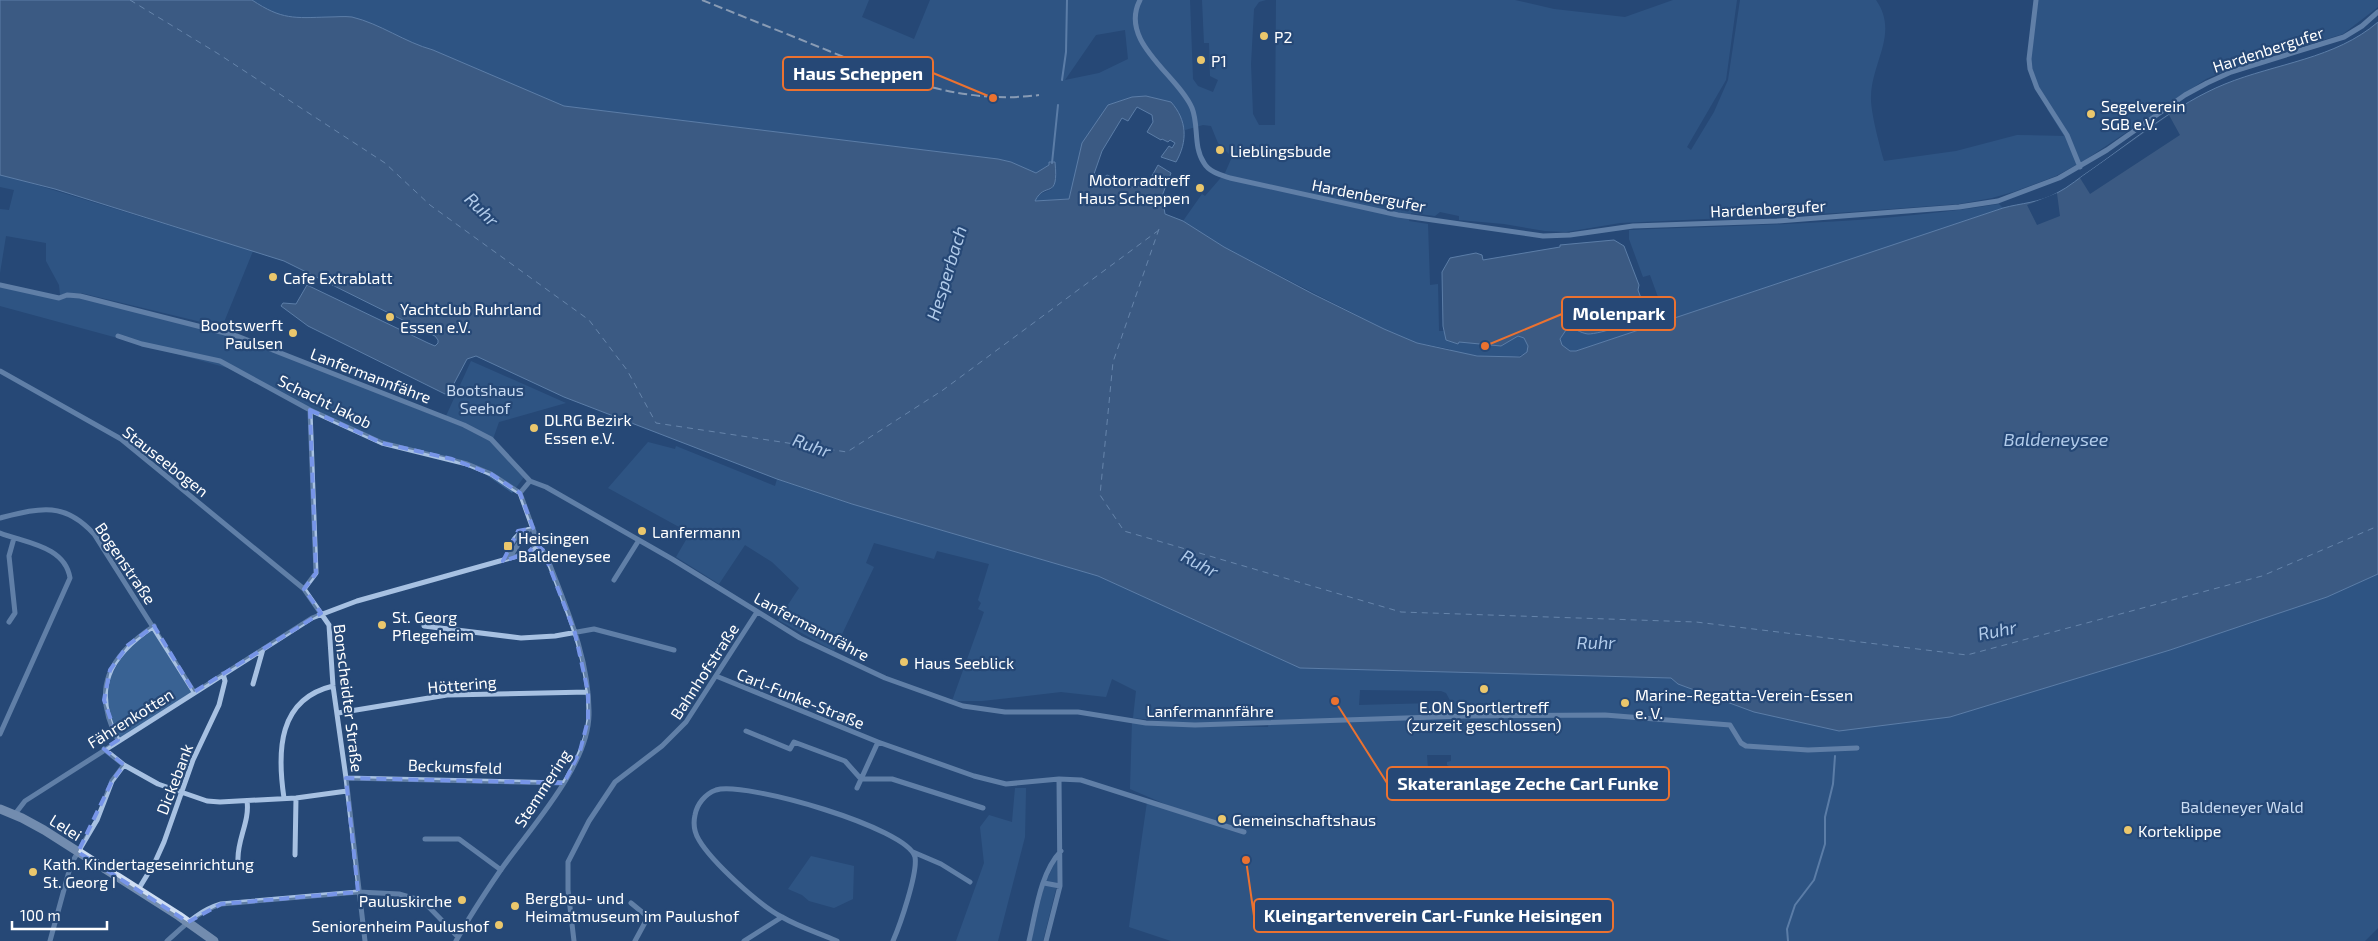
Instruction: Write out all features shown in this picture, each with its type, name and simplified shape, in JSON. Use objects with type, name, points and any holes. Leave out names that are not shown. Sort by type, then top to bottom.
[{"type":"street","name":"Hardenbergufer","points":[[1140,0],[1136,17],[1138,36],[1189,102],[1193,112],[1202,161],[1209,169],[1221,175],[1398,215],[1544,236],[1570,235],[1633,226],[1777,221],[1959,207],[1998,201],[2030,190],[2080,166],[2207,83],[2231,72],[2344,37],[2362,26],[2378,12]]},
{"type":"street","points":[[2036,0],[2028,59],[2030,69],[2037,88],[2067,135],[2080,166]]},
{"type":"street","name":"Lanfermannfähre","points":[[0,285],[59,298],[67,295],[80,296],[237,336],[470,429],[491,439],[530,481],[546,487],[639,540],[800,638],[885,678],[954,704],[984,710],[1078,712],[1146,723],[1195,725],[1465,716],[1605,715],[1730,725],[1743,745],[1750,746],[1808,750],[1857,748]]},
{"type":"street","name":"Schacht Jakob","points":[[118,336],[142,344],[220,361],[310,410],[382,443],[467,464],[491,474],[520,494]]},
{"type":"street","name":"Stauseebogen","points":[[0,371],[121,439],[304,589]]},
{"type":"street","points":[[304,589],[316,574],[310,410]]},
{"type":"street","points":[[520,494],[530,481]]},
{"type":"street","name":"Stemmering","points":[[457,939],[501,870],[564,783],[585,738],[589,716],[588,692],[582,655],[546,555],[536,544],[537,540],[531,529],[520,494]]},
{"type":"street","name":"Bogenstraße","points":[[0,518],[44,508],[58,510],[78,519],[94,534],[194,692]]},
{"type":"street","points":[[509,558],[509,550],[517,534],[531,529]]},
{"type":"street","points":[[0,533],[55,553],[65,564],[70,578],[0,734]]},
{"type":"street","points":[[10,622],[14,613],[9,556],[14,538]]},
{"type":"street","points":[[614,580],[639,540]]},
{"type":"street","name":"Fährenkotten","points":[[15,814],[22,803],[104,748],[321,613],[509,558],[532,550],[536,544]]},
{"type":"street","name":"Bonscheidter Straße","points":[[304,589],[329,625],[333,686],[338,713],[365,941]]},
{"type":"street","name":"Bahnhofstraße","points":[[574,941],[567,871],[574,848],[602,799],[615,782],[673,736],[686,722],[757,612]]},
{"type":"street","points":[[118,740],[105,708],[105,689],[108,676],[116,659],[128,645],[154,626]]},
{"type":"street","points":[[424,626],[515,638],[548,637],[594,629],[674,650]]},
{"type":"street","points":[[253,684],[264,649]]},
{"type":"street","name":"Dickebank","points":[[138,890],[161,848],[180,794],[219,705],[226,681],[223,674]]},
{"type":"street","name":"Carl-Funke-Straße","points":[[716,676],[930,762],[993,781],[1006,784],[1076,779],[1108,787],[1244,832]]},
{"type":"street","points":[[284,798],[282,749],[290,717],[305,697],[333,686]]},
{"type":"street","name":"Höttering","points":[[338,713],[457,695],[588,692]]},
{"type":"street","points":[[746,731],[790,750],[794,742],[818,749],[845,761],[861,779],[892,779],[983,808]]},
{"type":"street","name":"Carl-Funke-Straße","points":[[857,788],[878,742]]},
{"type":"street","points":[[104,748],[124,765],[158,784],[180,794],[207,801],[296,798],[347,790]]},
{"type":"street","points":[[50,941],[70,868],[97,820],[112,781],[124,765]]},
{"type":"street","name":"Beckumsfeld","points":[[346,778],[564,783]]},
{"type":"street","points":[[1046,941],[1060,886],[1059,779]]},
{"type":"street","points":[[837,941],[782,917],[759,901],[729,873],[698,840],[695,830],[696,811],[702,800],[713,791],[740,789],[815,806],[873,828],[898,840],[912,851],[941,864],[970,882]]},
{"type":"street","points":[[295,855],[296,798]]},
{"type":"street","points":[[238,860],[238,848],[248,809],[247,801]]},
{"type":"street","name":"Lelei","points":[[0,809],[15,814],[78,852],[188,922],[214,941]]},
{"type":"street","points":[[425,839],[459,839],[501,870]]},
{"type":"street","points":[[893,941],[914,873],[915,859],[912,851]]},
{"type":"street","points":[[1029,941],[1044,883],[1052,861],[1061,851]]},
{"type":"street","points":[[1044,883],[1060,886]]},
{"type":"street","points":[[167,941],[201,912],[221,904],[358,892],[398,894],[419,899],[434,910],[457,939]]},
{"type":"street","points":[[630,903],[648,917],[635,941]]},
{"type":"street","points":[[744,941],[782,917]]},
{"type":"highlighted area","points":[[310,410],[382,443],[452,459],[491,474],[520,493],[533,528],[518,531],[503,561],[528,553],[536,544],[543,550],[575,633],[588,692],[588,720],[580,751],[564,783],[346,778],[358,892],[221,904],[188,922],[78,852],[112,781],[124,765],[104,749],[118,740],[104,700],[110,670],[128,645],[154,626],[194,692],[321,613],[304,589],[316,573]]},
{"type":"green space","points":[[252,0],[869,0],[862,17],[914,39],[930,0],[1190,0],[1193,79],[1198,86],[1213,92],[1218,80],[1210,76],[1209,43],[1204,43],[1202,0],[1266,0],[1259,2],[1254,9],[1251,64],[1253,114],[1259,125],[1275,125],[1276,0],[1515,0],[1554,9],[1625,17],[1673,0],[1737,0],[1726,80],[1687,147],[1691,150],[1714,112],[1728,80],[1740,0],[1876,0],[1885,24],[1885,36],[1872,83],[1871,103],[1884,161],[1956,151],[2017,135],[2064,136],[2047,109],[2051,107],[2039,89],[2032,72],[2030,59],[2038,0],[2378,0],[2378,7],[2343,34],[2232,68],[2206,79],[2085,160],[2056,176],[1992,198],[1959,204],[1836,213],[1620,223],[1566,232],[1459,220],[1459,216],[1440,212],[1435,216],[1411,213],[1409,221],[1428,224],[1430,285],[1438,284],[1439,331],[1444,331],[1446,340],[1458,344],[1459,341],[1501,346],[1518,336],[1524,338],[1528,346],[1527,352],[1513,357],[1478,356],[1450,352],[1450,349],[1417,343],[1384,329],[1224,247],[1183,221],[1202,194],[1205,196],[1225,173],[1232,157],[1218,143],[1211,126],[1203,125],[1185,130],[1171,102],[1146,96],[1132,97],[1072,187],[1069,199],[1034,201],[1038,195],[1052,189],[1049,165],[1036,173],[1011,162],[998,159],[564,106],[349,17],[291,18],[278,15]],"holes":[[[1125,30],[1128,59],[1099,73],[1065,80],[1096,35]]]},
{"type":"green space","points":[[0,127],[27,182],[253,251],[222,327],[81,293],[60,295],[59,285],[46,261],[46,243],[6,236],[0,273],[0,209],[9,210],[14,190],[0,187]]},
{"type":"green space","points":[[1999,204],[2003,208],[1576,351],[1570,351],[1562,345],[1560,339],[1566,330],[1577,329],[1588,334],[1626,324],[1633,324],[1646,312],[1662,308],[1650,275],[1643,277],[1629,239],[1629,230],[1861,220],[1953,211]]},
{"type":"green space","points":[[0,287],[59,299],[74,296],[215,331],[272,351],[463,427],[490,441],[524,477],[512,493],[485,474],[454,461],[378,442],[228,368],[0,306]]},
{"type":"green space","name":"Bootshaus Seehof","points":[[471,361],[566,403],[499,422],[493,439],[446,416]]},
{"type":"green space","name":"Baldeneyer Wald","points":[[648,442],[675,449],[676,446],[775,486],[777,479],[852,504],[1098,576],[1300,668],[1672,678],[1678,684],[1950,717],[2170,650],[2327,597],[2378,574],[2378,928],[2365,941],[1171,941],[1129,927],[1147,802],[1186,813],[1130,789],[1132,722],[1195,726],[1268,727],[1269,722],[1194,724],[1133,718],[1136,691],[1112,679],[1106,697],[1061,692],[982,701],[952,701],[984,612],[978,609],[981,603],[978,600],[989,564],[937,551],[934,559],[874,543],[866,563],[874,567],[834,651],[778,620],[799,588],[772,562],[745,545],[719,584],[676,557],[690,533],[608,488]],"holes":[[[1360,690],[1441,691],[1446,693],[1451,702],[1451,711],[1437,713],[1435,703],[1359,705]],[[1427,755],[1451,755],[1451,761],[1447,762],[1447,765],[1451,767],[1451,773],[1428,769]]]},
{"type":"green space","points":[[154,626],[194,692],[118,740],[107,709],[107,683],[128,645]]},
{"type":"green space","points":[[1015,788],[1026,788],[1025,837],[998,941],[956,941],[984,863],[980,827],[989,815],[1012,822]]},
{"type":"green space","points":[[811,856],[854,866],[853,899],[834,908],[809,901],[802,895],[788,889]]},
{"type":"green space","points":[[1058,856],[1057,885],[1043,941],[1031,941],[1044,886]]},
{"type":"water","name":"Baldeneysee","points":[[0,0],[252,0],[262,7],[288,16],[306,18],[352,17],[373,24],[422,47],[564,106],[998,159],[1011,162],[1036,173],[1049,165],[1049,162],[1055,162],[1056,174],[1053,186],[1039,195],[1035,201],[1069,199],[1082,143],[1108,105],[1132,97],[1146,96],[1171,102],[1180,116],[1183,123],[1184,139],[1176,162],[1161,157],[1169,146],[1172,148],[1175,143],[1170,140],[1168,142],[1161,140],[1147,132],[1153,122],[1152,115],[1137,107],[1128,121],[1122,118],[1102,151],[1094,174],[1102,179],[1107,175],[1132,187],[1135,187],[1137,182],[1146,187],[1158,165],[1171,173],[1162,196],[1165,214],[1183,221],[1224,247],[1313,294],[1417,343],[1477,356],[1520,357],[1527,352],[1528,346],[1524,338],[1518,336],[1501,346],[1459,342],[1458,344],[1446,340],[1443,326],[1442,272],[1450,258],[1476,253],[1482,255],[1483,260],[1560,247],[1560,245],[1614,240],[1624,246],[1639,285],[1638,290],[1646,312],[1636,320],[1601,332],[1588,334],[1575,330],[1566,330],[1560,339],[1562,345],[1570,351],[1576,351],[2003,208],[2037,201],[2050,196],[2070,185],[2172,112],[2207,92],[2245,77],[2324,52],[2361,34],[2378,22],[2378,574],[2327,597],[2170,650],[1950,717],[1839,731],[1754,712],[1678,684],[1671,678],[1300,668],[1098,576],[852,504],[777,479],[564,397],[476,356],[467,359],[449,393],[445,394],[308,326],[281,306],[283,303],[296,304],[307,285],[435,346],[438,340],[435,336],[284,261],[55,189],[0,175]]},
{"type":"pier","points":[[2169,115],[2180,135],[2090,194],[2080,178]]},
{"type":"pier","points":[[2057,193],[2060,216],[2037,225],[2027,205]]},
{"type":"waterway","name":"Hesperbach","points":[[1062,80],[1066,52],[1067,0]]},
{"type":"waterway","name":"Hesperbach","points":[[1052,163],[1058,105]]},
{"type":"waterway","points":[[1788,941],[1787,929],[1795,905],[1814,880],[1825,844],[1825,817],[1833,784],[1835,756]]},
{"type":"ferry route","points":[[130,0],[217,53],[385,163],[430,205],[589,320],[627,370],[656,423],[847,452],[943,390],[1159,230]]},
{"type":"ferry route","points":[[1159,229],[1113,362],[1100,495],[1124,531],[1401,612],[1696,622],[1967,655],[2262,576],[2378,526]]},
{"type":"railway","points":[[702,0],[906,80],[958,93],[984,96],[1039,95]]},
{"type":"place","name":"P2","points":[[1264,36]]},
{"type":"place","name":"P1","points":[[1201,60]]},
{"type":"place","name":"Haus Scheppen","points":[[993,98]]},
{"type":"place","name":"Segelverein SGB e.V.","points":[[2091,114]]},
{"type":"place","name":"Lieblingsbude","points":[[1220,150]]},
{"type":"place","name":"Motorradtreff Haus Scheppen","points":[[1200,188]]},
{"type":"place","name":"Cafe Extrablatt","points":[[273,277]]},
{"type":"place","name":"Yachtclub Ruhrland Essen e.V.","points":[[390,317]]},
{"type":"place","name":"Bootswerft Paulsen","points":[[293,333]]},
{"type":"place","name":"Molenpark","points":[[1485,346]]},
{"type":"place","name":"DLRG Bezirk Essen e.V.","points":[[534,428]]},
{"type":"place","name":"Lanfermann","points":[[642,531]]},
{"type":"place","name":"Heisingen Baldeneysee","points":[[508,546]]},
{"type":"place","name":"St. Georg Pflegeheim","points":[[382,625]]},
{"type":"place","name":"Haus Seeblick","points":[[904,662]]},
{"type":"place","name":"E.ON Sportlertreff (zurzeit geschlossen)","points":[[1484,689]]},
{"type":"place","name":"Skateranlage Zeche Carl Funke","points":[[1335,701]]},
{"type":"place","name":"Marine-Regatta-Verein-Essen e. V.","points":[[1625,703]]},
{"type":"place","name":"Gemeinschaftshaus","points":[[1222,819]]},
{"type":"place","name":"Korteklippe","points":[[2128,830]]},
{"type":"place","name":"Kleingartenverein Carl-Funke Heisingen","points":[[1246,860]]},
{"type":"place","name":"Kath. Kindertageseinrichtung St. Georg I","points":[[33,872]]},
{"type":"place","name":"Pauluskirche","points":[[462,900]]},
{"type":"place","name":"Bergbau- und Heimatmuseum im Paulushof","points":[[515,906]]},
{"type":"place","name":"Seniorenheim Paulushof","points":[[499,925]]},
{"type":"water label","name":"Ruhr","points":[[482,209]]},
{"type":"water label","name":"Ruhr","points":[[812,445]]},
{"type":"water label","name":"Ruhr","points":[[1200,563]]},
{"type":"water label","name":"Ruhr","points":[[1997,630]]},
{"type":"water label","name":"Ruhr","points":[[1596,642]]}]
